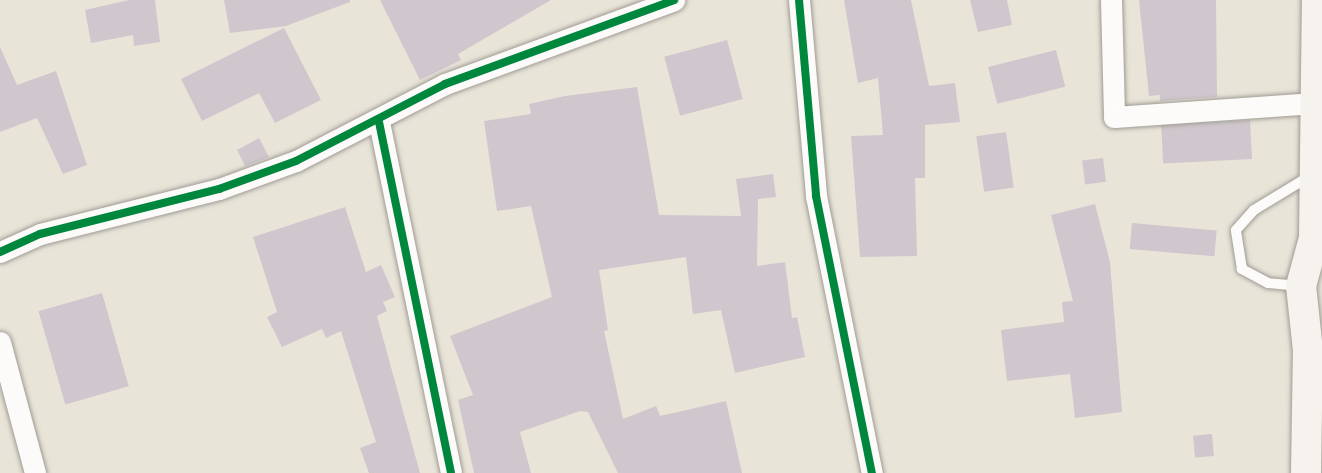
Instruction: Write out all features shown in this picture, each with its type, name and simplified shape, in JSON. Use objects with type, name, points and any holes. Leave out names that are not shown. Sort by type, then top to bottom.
[{"type":"main road","points":[[1306,473],[1315,350],[1301,286],[1314,238],[1311,175],[1317,0]]},
{"type":"street","points":[[0,252],[40,234],[219,189],[379,122],[400,104],[445,84],[674,0]]},
{"type":"street","points":[[799,0],[816,196],[872,473]]},
{"type":"street","points":[[1112,0],[1114,117],[1315,103]]},
{"type":"street","points":[[379,122],[452,473]]},
{"type":"street","points":[[0,342],[36,473]]},
{"type":"lane","points":[[1301,286],[1268,283],[1242,269],[1236,230],[1254,210],[1311,175]]},
{"type":"building","points":[[129,0],[155,0],[160,42],[134,46],[133,35],[91,43],[85,10]]},
{"type":"building","points":[[224,0],[350,0],[350,2],[286,26],[230,33]]},
{"type":"building","points":[[380,0],[551,0],[458,54],[461,60],[420,80]]},
{"type":"building","points":[[844,0],[911,0],[929,86],[955,83],[960,122],[925,125],[925,178],[915,178],[917,256],[860,257],[851,136],[883,135],[878,78],[858,83]]},
{"type":"building","points":[[970,0],[1007,0],[1012,25],[978,32]]},
{"type":"building","points":[[1139,0],[1216,0],[1217,97],[1160,101],[1160,95],[1149,96]]},
{"type":"building","points":[[284,28],[321,100],[275,123],[259,93],[202,121],[181,79]]},
{"type":"building","points":[[727,40],[743,99],[680,116],[664,57]]},
{"type":"building","points":[[0,47],[17,85],[56,71],[87,165],[63,174],[37,118],[0,132]]},
{"type":"building","points":[[1056,50],[1065,87],[997,104],[988,67]]},
{"type":"building","points":[[637,87],[659,215],[741,216],[736,179],[773,174],[776,197],[758,199],[757,266],[785,262],[792,318],[797,317],[805,357],[735,373],[721,310],[693,314],[686,257],[599,270],[608,330],[604,331],[623,419],[656,406],[660,416],[726,401],[742,473],[618,473],[588,412],[580,411],[520,432],[531,473],[474,473],[458,400],[473,395],[450,336],[552,297],[531,206],[497,211],[484,121],[531,114],[529,104],[565,96]]},
{"type":"building","points":[[1250,120],[1252,159],[1163,164],[1161,125]]},
{"type":"building","points":[[1006,132],[1014,187],[984,192],[976,136]]},
{"type":"building","points":[[259,138],[269,157],[245,166],[237,150]]},
{"type":"building","points":[[1103,158],[1106,182],[1085,184],[1082,161]]},
{"type":"building","points":[[1095,204],[1110,262],[1122,412],[1075,418],[1070,374],[1007,381],[1001,330],[1064,322],[1062,302],[1073,301],[1051,215]]},
{"type":"building","points":[[345,207],[366,272],[381,265],[395,297],[383,302],[387,311],[377,316],[420,473],[369,473],[360,448],[376,442],[341,331],[326,338],[322,329],[282,347],[267,317],[277,312],[253,237]]},
{"type":"building","points":[[1132,223],[1217,230],[1214,256],[1130,249]]},
{"type":"building","points":[[102,293],[129,386],[65,404],[39,311]]},
{"type":"building","points":[[1212,434],[1214,456],[1195,458],[1193,436]]},
{"type":"cycle path","points":[[0,252],[40,234],[219,189],[296,161],[445,84],[674,0]]},
{"type":"cycle path","points":[[799,0],[816,196],[872,473]]},
{"type":"cycle path","points":[[379,122],[451,473]]}]
